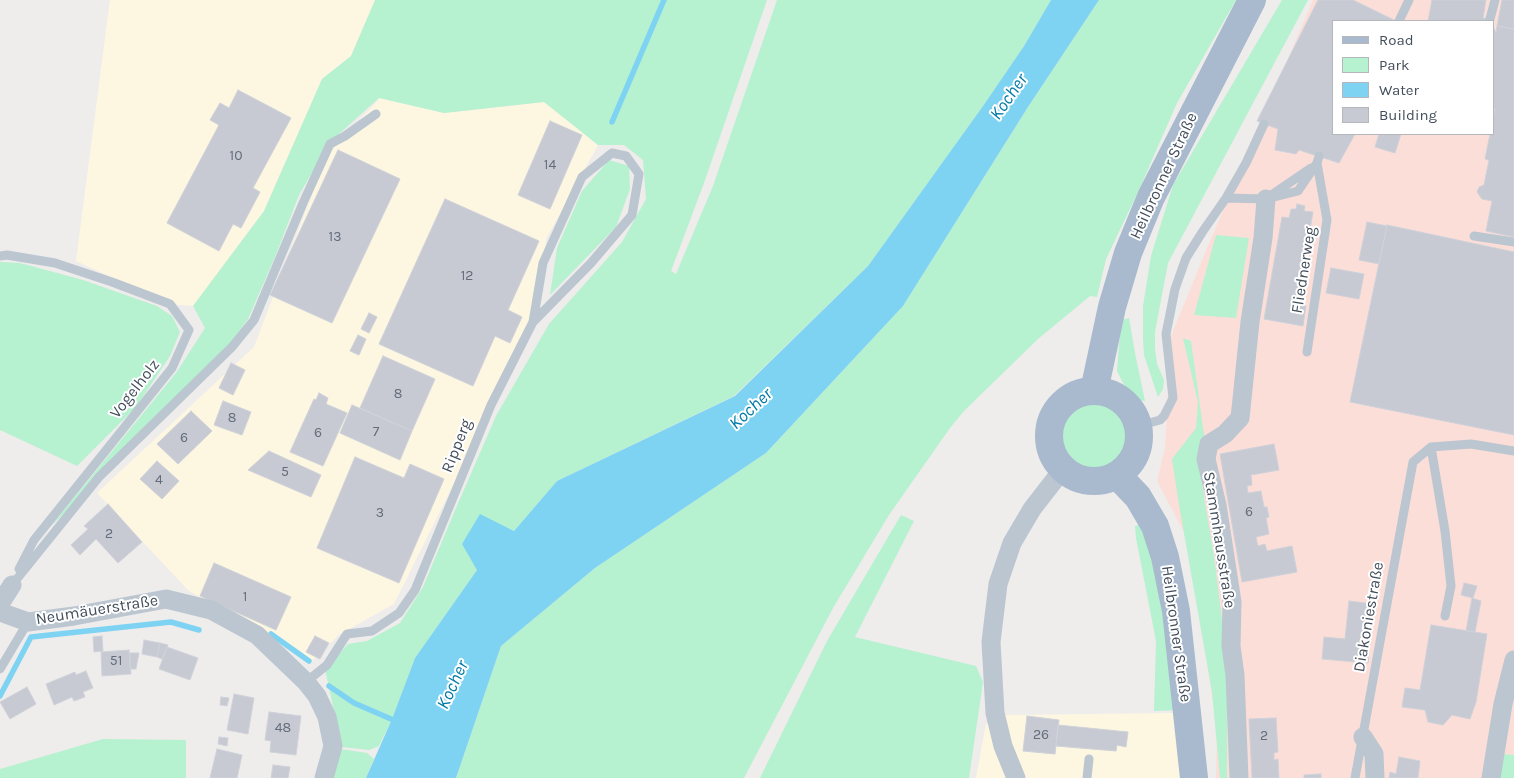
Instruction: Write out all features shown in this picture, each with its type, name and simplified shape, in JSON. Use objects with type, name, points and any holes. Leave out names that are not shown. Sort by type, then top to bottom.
[{"type":"main road","name":"Heilbronner Straße","points":[[1094,391],[1112,307],[1128,253],[1151,197],[1252,0]]},
{"type":"main road","points":[[1094,391],[1112,395],[1132,411],[1138,426],[1138,444],[1131,461],[1117,475],[1101,481],[1085,481],[1076,478],[1063,469],[1053,457],[1049,442],[1050,425],[1056,411],[1073,396],[1094,391]]},
{"type":"main road","name":"Heilbronner Straße","points":[[1117,475],[1138,498],[1156,526],[1165,557],[1176,611],[1194,778]]},
{"type":"street","name":"Stammhausstraße","points":[[1239,778],[1235,676],[1231,646],[1232,602],[1217,505],[1206,459],[1209,444],[1225,434],[1240,418],[1250,322],[1263,238],[1266,199]]},
{"type":"street","points":[[1016,778],[1003,746],[995,714],[991,642],[998,584],[1012,543],[1032,509],[1063,469]]},
{"type":"street","points":[[0,604],[12,585]]},
{"type":"street","name":"Neumäuerstraße","points":[[0,612],[28,622],[74,616],[166,599],[211,610],[258,635],[306,682],[317,696],[327,718],[333,746],[324,778]]},
{"type":"street","points":[[1491,778],[1503,704],[1514,660]]},
{"type":"street","points":[[1363,737],[1374,754],[1375,778]]},
{"type":"lane","points":[[1399,20],[1409,0]]},
{"type":"lane","points":[[1490,19],[1495,0]]},
{"type":"lane","points":[[12,585],[99,477],[232,347],[254,320],[330,144],[376,114]]},
{"type":"lane","points":[[1138,426],[1160,420],[1173,398],[1166,334],[1175,289],[1186,258],[1226,198],[1246,163],[1264,124]]},
{"type":"lane","name":"Ripperg","points":[[306,682],[327,665],[347,634],[372,630],[399,613],[415,590],[491,405],[533,322],[543,264],[582,177],[612,153],[626,156],[639,174],[632,215],[591,263],[533,322]]},
{"type":"lane","name":"Fliednerweg","points":[[1266,199],[1298,191],[1318,160],[1327,220],[1307,352]]},
{"type":"lane","points":[[1226,198],[1266,199]]},
{"type":"lane","points":[[1474,236],[1514,242]]},
{"type":"lane","name":"Vogelholz","points":[[0,256],[7,255],[54,263],[170,304],[189,330],[172,368],[34,540],[12,585]]},
{"type":"lane","points":[[1445,616],[1451,586],[1445,531],[1431,447],[1471,444],[1514,451]]},
{"type":"lane","name":"Diakoniestraße","points":[[1355,778],[1413,462],[1431,447]]},
{"type":"lane","points":[[0,669],[28,622]]},
{"type":"lane","points":[[1087,778],[1089,759]]},
{"type":"shaded area","points":[[110,0],[375,0],[351,56],[322,79],[264,211],[193,306],[170,304],[76,261]]},
{"type":"shaded area","points":[[1313,0],[1514,0],[1514,755],[1503,754],[1497,778],[1216,778],[1217,728],[1188,540],[1157,481],[1165,448],[1171,336]]},
{"type":"shaded area","points":[[380,98],[444,113],[544,102],[598,145],[546,239],[539,312],[394,604],[340,634],[311,662],[295,650],[189,591],[97,493],[254,347],[327,155]]},
{"type":"shaded area","points":[[1173,713],[1188,778],[976,778],[986,724],[1004,715]]},
{"type":"green space","points":[[375,0],[767,0],[704,183],[671,271],[676,274],[713,186],[777,0],[1051,0],[1024,46],[983,106],[868,266],[734,396],[557,481],[514,531],[480,515],[477,570],[415,658],[392,719],[379,746],[369,750],[333,746],[334,711],[325,669],[348,644],[367,641],[400,623],[423,587],[496,416],[549,324],[622,242],[646,199],[643,160],[624,145],[598,145],[544,102],[444,113],[379,98],[330,142],[299,195],[248,319],[217,362],[173,411],[50,527],[176,373],[205,328],[193,306],[264,211],[322,79],[351,56]]},
{"type":"green space","points":[[1099,0],[1236,0],[1177,103],[1106,259],[1097,297],[1090,296],[1038,339],[964,411],[950,428],[889,515],[833,608],[744,778],[456,778],[501,646],[595,568],[766,453],[903,306],[1028,107]]},
{"type":"green space","points":[[1282,0],[1308,0],[1168,263],[1155,332],[1157,364],[1164,380],[1163,389],[1158,397],[1144,355],[1143,306],[1151,256],[1173,185]]},
{"type":"green space","points":[[609,160],[629,166],[630,189],[616,227],[550,295],[557,248],[582,191]]},
{"type":"green space","points":[[1216,235],[1249,238],[1236,318],[1194,315]]},
{"type":"green space","points":[[0,262],[20,263],[83,280],[157,306],[172,316],[180,332],[170,356],[136,407],[77,466],[0,430]]},
{"type":"green space","points":[[1129,318],[1145,401],[1137,400],[1127,391],[1117,371],[1121,320]]},
{"type":"green space","points":[[1183,338],[1191,341],[1205,442],[1197,455],[1214,556],[1227,659],[1227,778],[1220,778],[1212,692],[1172,459],[1196,428],[1198,402]]},
{"type":"green space","points":[[1095,400],[1114,406],[1124,416],[1130,435],[1124,454],[1114,464],[1095,470],[1076,464],[1066,454],[1060,435],[1066,416],[1076,406]]},
{"type":"green space","points":[[901,515],[914,521],[855,637],[976,666],[983,682],[969,778],[760,778],[827,641]]},
{"type":"green space","points":[[1139,525],[1148,541],[1154,560],[1180,710],[1154,711],[1156,641],[1136,538],[1135,526]]},
{"type":"green space","points":[[103,739],[186,740],[186,778],[0,778],[0,769]]},
{"type":"green space","points":[[341,749],[367,753],[374,759],[366,778],[333,778]]},
{"type":"green space","points":[[1503,754],[1514,755],[1514,778],[1497,778]]},
{"type":"water","name":"Kocher","points":[[1051,0],[1099,0],[1028,107],[903,306],[766,453],[595,568],[501,646],[456,778],[366,778],[392,719],[415,658],[477,570],[462,544],[480,514],[514,531],[557,481],[735,396],[868,266],[983,106],[1024,46]]},
{"type":"building","points":[[1318,0],[1353,0],[1394,20],[1332,20],[1332,135],[1354,135],[1339,163],[1299,150],[1296,154],[1275,150],[1278,129],[1257,121]]},
{"type":"building","points":[[1432,0],[1486,0],[1483,18],[1490,19],[1490,20],[1428,20]]},
{"type":"building","points":[[1502,0],[1514,0],[1514,29],[1497,26]]},
{"type":"building","points":[[1497,26],[1514,29],[1514,237],[1486,231],[1492,201],[1482,199],[1477,192],[1479,187],[1484,185],[1489,160],[1485,159],[1490,135],[1494,135],[1494,28],[1496,33]]},
{"type":"building","points":[[238,90],[291,118],[253,188],[260,192],[241,228],[233,224],[219,251],[167,223],[219,125],[210,120],[220,103],[229,108]]},
{"type":"building","points":[[550,121],[582,135],[550,209],[518,195]]},
{"type":"building","points":[[1379,135],[1401,135],[1395,153],[1375,147]]},
{"type":"building","points":[[338,150],[400,179],[332,323],[270,295]]},
{"type":"building","points":[[445,199],[539,241],[508,310],[522,317],[510,343],[495,336],[473,386],[379,344]]},
{"type":"building","points":[[1297,204],[1305,206],[1304,211],[1313,212],[1297,305],[1306,306],[1303,326],[1264,319],[1282,217],[1289,218],[1291,209],[1296,209]]},
{"type":"building","points":[[1367,222],[1387,226],[1379,264],[1359,260]]},
{"type":"building","points":[[1387,225],[1514,252],[1514,435],[1350,402]]},
{"type":"building","points":[[1331,268],[1364,274],[1359,299],[1326,293]]},
{"type":"building","points":[[369,313],[377,317],[369,333],[361,329]]},
{"type":"building","points":[[358,335],[366,339],[359,355],[350,351]]},
{"type":"building","points":[[383,356],[435,379],[412,431],[360,408]]},
{"type":"building","points":[[231,363],[245,370],[233,395],[219,388]]},
{"type":"building","points":[[319,393],[328,398],[326,404],[347,413],[323,466],[290,452],[314,399],[316,400]]},
{"type":"building","points":[[223,401],[251,412],[242,435],[214,425]]},
{"type":"building","points":[[352,405],[412,431],[400,460],[340,433]]},
{"type":"building","points":[[191,411],[212,431],[178,464],[157,444]]},
{"type":"building","points":[[1274,444],[1279,470],[1251,475],[1252,485],[1247,486],[1248,493],[1261,491],[1264,507],[1267,507],[1269,517],[1266,518],[1269,534],[1256,537],[1258,546],[1265,544],[1267,551],[1292,546],[1297,572],[1242,582],[1220,454]]},
{"type":"building","points":[[269,451],[321,475],[311,497],[248,470]]},
{"type":"building","points":[[355,457],[404,478],[410,464],[444,479],[399,583],[317,548]]},
{"type":"building","points":[[157,461],[179,481],[162,499],[140,479]]},
{"type":"building","points":[[108,504],[142,542],[118,563],[96,539],[80,555],[71,545],[88,529],[84,526]]},
{"type":"building","points":[[214,563],[291,597],[276,630],[200,596]]},
{"type":"building","points":[[1464,583],[1477,586],[1473,598],[1461,595]]},
{"type":"building","points":[[1472,598],[1481,601],[1475,632],[1466,631]]},
{"type":"building","points":[[1349,601],[1374,604],[1368,663],[1322,659],[1324,637],[1345,639]]},
{"type":"building","points":[[1431,625],[1487,634],[1476,702],[1470,719],[1452,715],[1443,725],[1428,722],[1425,710],[1402,707],[1405,688],[1420,690]]},
{"type":"building","points":[[102,636],[103,651],[94,652],[93,637]]},
{"type":"building","points":[[315,636],[329,643],[320,659],[306,652]]},
{"type":"building","points":[[144,640],[160,643],[157,657],[142,654]]},
{"type":"building","points":[[160,643],[168,645],[162,659],[157,657]]},
{"type":"building","points":[[167,647],[198,658],[190,680],[159,669]]},
{"type":"building","points":[[129,650],[131,674],[102,676],[101,652]]},
{"type":"building","points":[[130,653],[139,653],[136,669],[130,669]]},
{"type":"building","points":[[86,671],[93,688],[83,692],[85,697],[74,701],[72,697],[54,705],[46,684],[75,672],[76,675]]},
{"type":"building","points":[[27,687],[36,704],[10,719],[0,702]]},
{"type":"building","points":[[234,694],[254,698],[248,734],[227,730]]},
{"type":"building","points":[[221,697],[229,698],[227,706],[220,705]]},
{"type":"building","points":[[269,712],[301,716],[296,755],[270,752],[271,741],[265,740]]},
{"type":"building","points":[[1027,716],[1059,720],[1055,754],[1023,751]]},
{"type":"building","points":[[1276,718],[1278,752],[1274,753],[1274,760],[1278,759],[1279,778],[1252,778],[1249,719]]},
{"type":"building","points":[[1058,725],[1128,732],[1126,747],[1117,745],[1116,751],[1056,746]]},
{"type":"building","points":[[219,737],[228,738],[227,746],[218,744]]},
{"type":"building","points":[[217,749],[242,755],[237,778],[210,778]]},
{"type":"building","points":[[1399,757],[1420,761],[1418,778],[1389,778],[1390,772],[1396,774]]},
{"type":"building","points":[[273,765],[290,767],[288,778],[271,778]]},
{"type":"building","points":[[1321,774],[1321,778],[1304,778],[1304,775]]},
{"type":"waterway","points":[[612,122],[664,0]]},
{"type":"waterway","points":[[0,696],[31,637],[171,622],[199,630]]},
{"type":"waterway","points":[[271,634],[309,661]]},
{"type":"waterway","points":[[329,686],[354,703],[398,722]]}]
